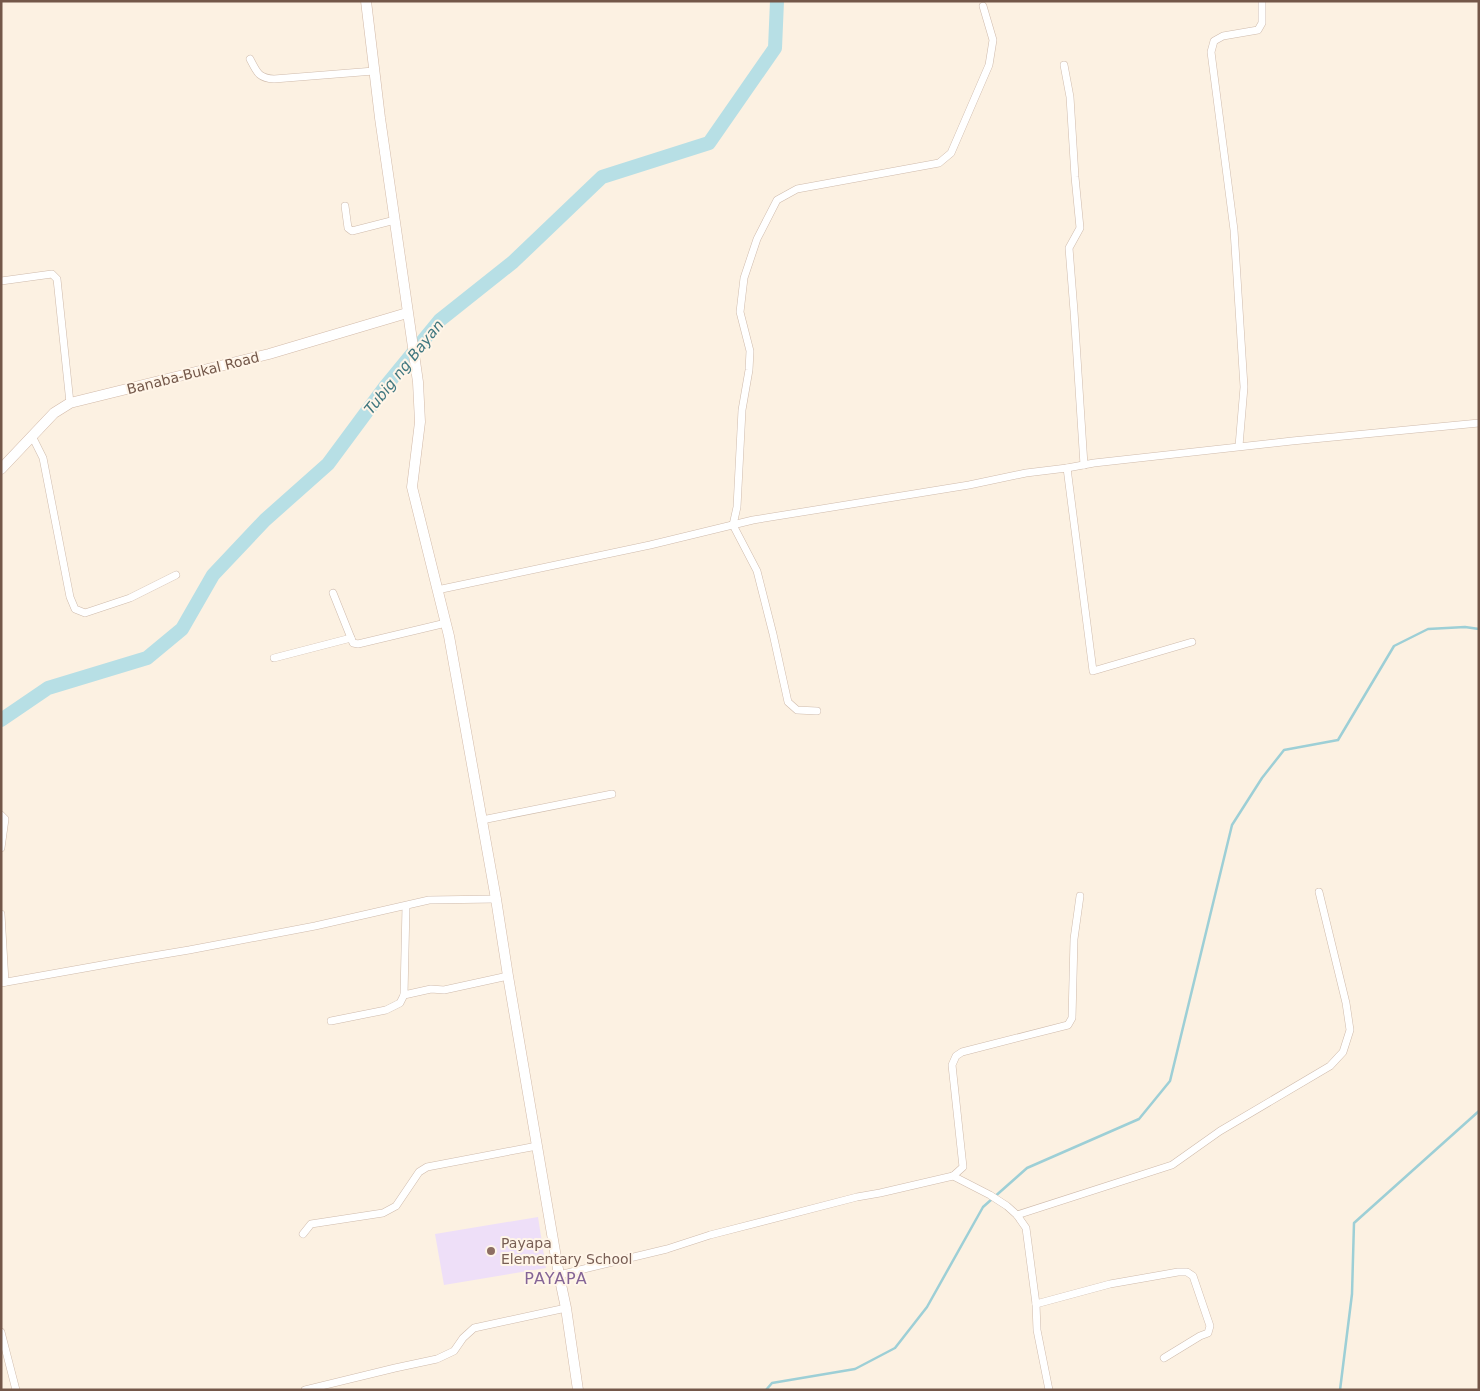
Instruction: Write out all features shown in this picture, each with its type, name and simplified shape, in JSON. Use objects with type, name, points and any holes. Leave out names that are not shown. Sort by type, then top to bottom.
[{"type":"main road","points":[[366,1],[380,118],[418,382],[420,422],[412,487],[446,623],[496,899],[566,1308],[578,1390]]},
{"type":"main road","name":"Banaba-Bukal Road","points":[[1,469],[54,412],[70,403],[269,354],[408,313]]},
{"type":"street","points":[[1239,446],[1244,387],[1234,230],[1211,52],[1214,42],[1223,36],[1258,30],[1262,23],[1262,1]]},
{"type":"street","points":[[817,711],[797,710],[788,702],[757,571],[733,525],[737,507],[742,410],[749,370],[750,351],[740,312],[744,278],[757,239],[777,200],[797,189],[940,163],[951,153],[989,66],[993,40],[983,6]]},
{"type":"street","points":[[250,59],[258,74],[265,79],[374,71]]},
{"type":"street","points":[[1064,65],[1070,97],[1080,228],[1069,248],[1084,465]]},
{"type":"street","points":[[345,206],[348,228],[352,231],[395,220]]},
{"type":"street","points":[[1,281],[52,274],[57,279],[70,403]]},
{"type":"street","points":[[437,590],[650,545],[753,520],[1026,474],[1239,446],[1479,423]]},
{"type":"street","points":[[32,436],[43,458],[70,597],[75,609],[85,613],[130,598],[176,575]]},
{"type":"street","points":[[1067,468],[1093,671],[1192,642]]},
{"type":"street","points":[[333,593],[352,643],[358,644],[446,623]]},
{"type":"street","points":[[274,658],[351,638]]},
{"type":"street","points":[[482,820],[612,794]]},
{"type":"street","points":[[1,814],[5,819],[1,848]]},
{"type":"street","points":[[1017,1215],[1172,1165],[1220,1130],[1330,1066],[1343,1052],[1350,1030],[1346,1003],[1319,892]]},
{"type":"street","points":[[559,1275],[667,1249],[710,1235],[857,1197],[953,1176],[963,1168],[952,1065],[956,1056],[962,1052],[1068,1025],[1072,1018],[1074,939],[1080,896]]},
{"type":"street","points":[[1,914],[3,983],[315,926],[428,900],[496,899]]},
{"type":"street","points":[[331,1021],[386,1010],[400,1003],[404,995],[406,906]]},
{"type":"street","points":[[404,995],[431,989],[444,990],[508,976]]},
{"type":"street","points":[[303,1234],[311,1224],[383,1213],[396,1206],[419,1172],[427,1167],[537,1146]]},
{"type":"street","points":[[953,1176],[1007,1206],[1017,1215],[1026,1228],[1036,1304],[1037,1330],[1050,1390]]},
{"type":"street","points":[[1036,1304],[1110,1284],[1187,1272],[1193,1276],[1210,1326],[1208,1332],[1164,1358]]},
{"type":"street","points":[[305,1390],[437,1359],[454,1351],[474,1328],[566,1308]]},
{"type":"street","points":[[1,1332],[16,1390]]},
{"type":"shaded area","name":"Payapa Elementary School","points":[[538,1217],[546,1268],[444,1285],[435,1234]]},
{"type":"waterway","name":"Tubig ng Bayan","points":[[1,720],[48,688],[147,658],[182,629],[213,575],[265,520],[328,464],[385,387],[440,320],[513,262],[602,177],[709,143],[775,48],[777,1]]},
{"type":"waterway","points":[[766,1390],[772,1383],[855,1369],[895,1348],[927,1307],[983,1207],[1027,1168],[1139,1119],[1170,1081],[1232,825],[1262,778],[1284,750],[1338,740],[1394,646],[1428,629],[1465,627],[1479,629]]},
{"type":"waterway","points":[[1340,1390],[1352,1294],[1354,1223],[1479,1111]]},
{"type":"place","name":"Payapa Elementary School","points":[[491,1251]]},
{"type":"district","name":"PAYAPA","points":[[556,1278]]}]
